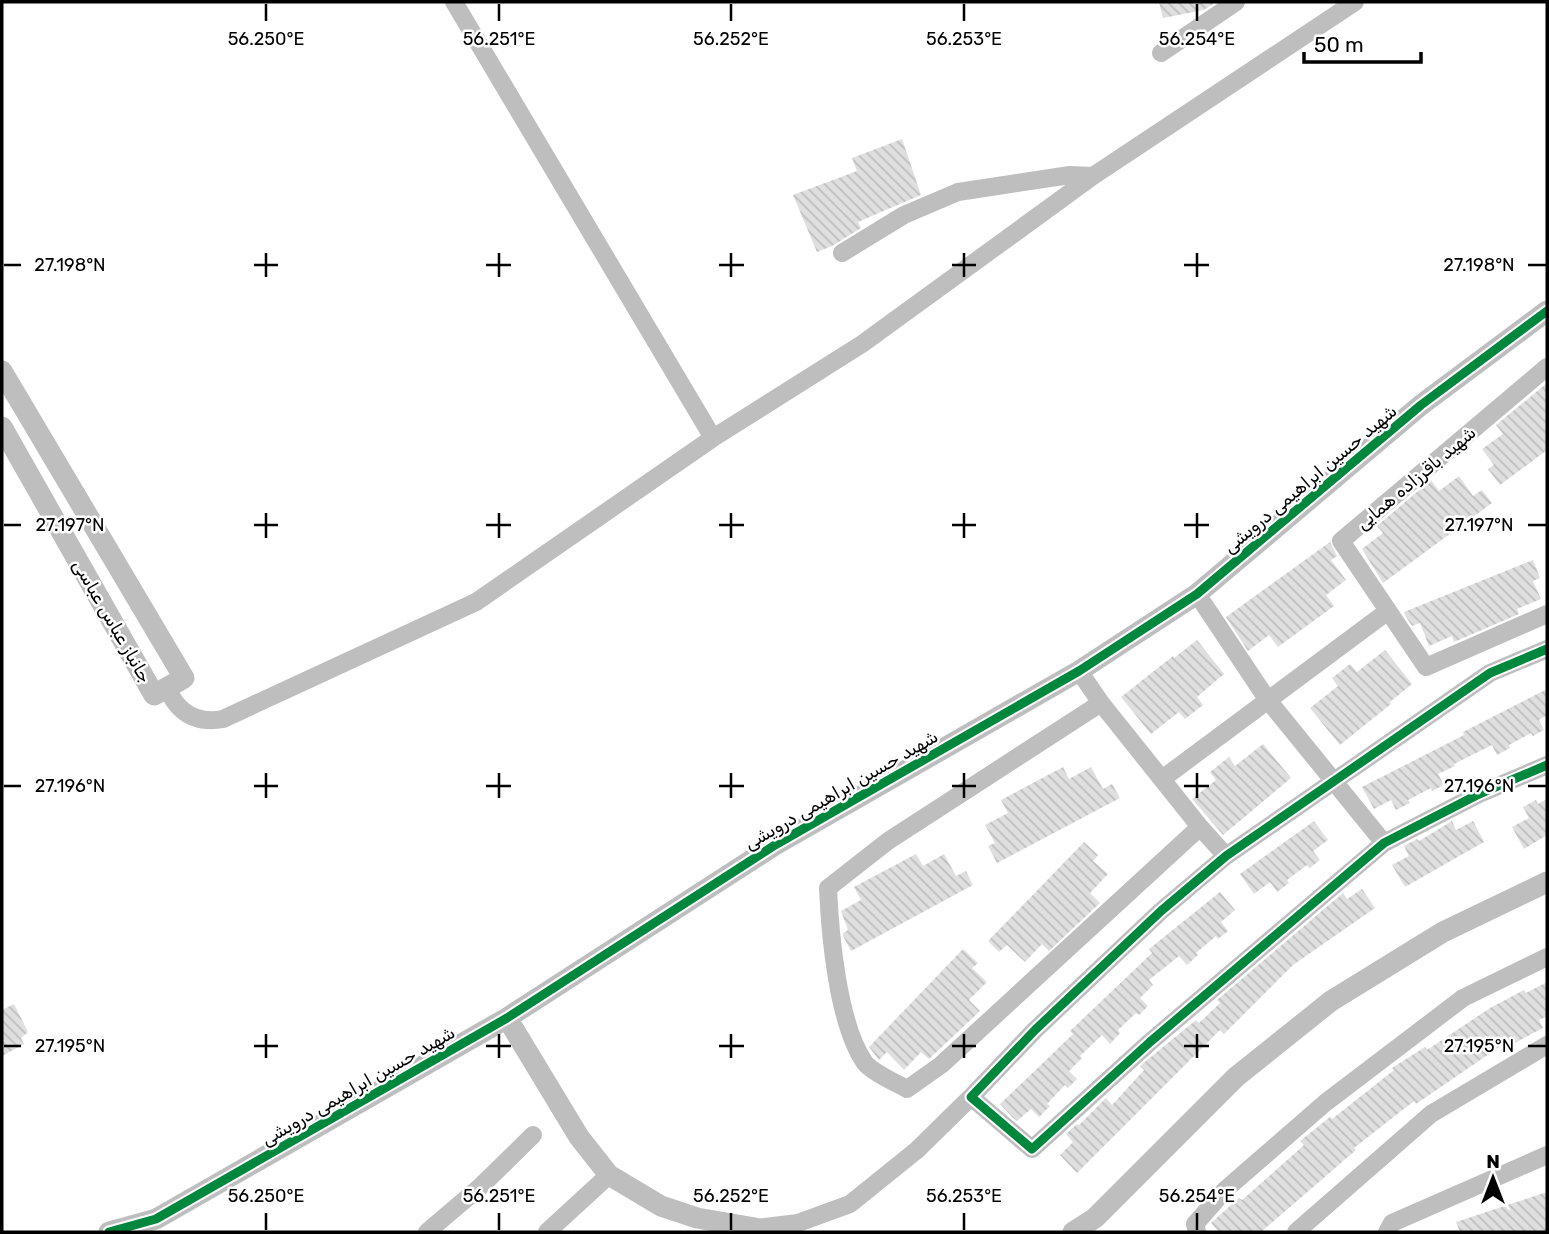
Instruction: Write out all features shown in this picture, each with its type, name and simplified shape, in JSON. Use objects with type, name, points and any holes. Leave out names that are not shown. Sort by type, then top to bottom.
[{"type":"street","points":[[454,2],[713,438]]},
{"type":"street","points":[[1161,53],[1236,2]]},
{"type":"street","points":[[167,687],[173,702],[192,717],[208,722],[223,719],[476,602],[713,438],[862,344],[1093,176],[1355,2]]},
{"type":"street","points":[[842,253],[904,215],[958,192],[1070,175],[1093,176]]},
{"type":"street","name":"شهید حسین ابراهیمی درویشی","points":[[109,1232],[156,1219],[507,1018],[775,845],[1079,671],[1197,594],[1421,405],[1547,311]]},
{"type":"street","name":"شهید باقرزاده همایی","points":[[1547,366],[1342,541],[1426,667],[1547,614]]},
{"type":"street","name":"جانباز عباس عباسی","points":[[2,371],[184,678],[154,695],[2,427]]},
{"type":"street","points":[[62,532],[88,516]]},
{"type":"street","points":[[1197,594],[1267,699],[1384,843]]},
{"type":"street","points":[[1162,779],[1388,611]]},
{"type":"street","points":[[507,1018],[579,1138],[609,1175],[661,1206],[697,1218],[757,1230],[798,1223],[850,1204],[917,1150],[1035,1030],[1161,911],[1226,856],[1490,673],[1547,649]]},
{"type":"street","points":[[1079,671],[1199,827],[1226,856]]},
{"type":"street","points":[[1101,703],[888,841],[828,888],[836,971],[849,1027],[866,1065],[906,1089],[942,1065],[1199,827]]},
{"type":"street","points":[[971,1097],[1032,1149],[1150,1042],[1384,843],[1479,794],[1547,765]]},
{"type":"street","points":[[1073,1232],[1095,1218],[1236,1077],[1331,1001],[1443,932],[1547,882]]},
{"type":"street","points":[[1198,1232],[1195,1224],[1225,1189],[1325,1102],[1463,998],[1547,957]]},
{"type":"street","points":[[1296,1232],[1431,1114],[1547,1045]]},
{"type":"street","points":[[427,1232],[481,1186],[533,1135]]},
{"type":"street","points":[[1387,1232],[1392,1223],[1547,1155]]},
{"type":"street","points":[[547,1232],[609,1175]]},
{"type":"building","points":[[1159,2],[1213,4],[1204,10],[1163,18]]},
{"type":"building","points":[[902,139],[921,195],[858,222],[861,228],[817,252],[793,195],[857,171],[852,158]]},
{"type":"building","points":[[1547,383],[1547,450],[1500,485],[1488,469],[1494,465],[1482,449],[1503,434],[1496,425]]},
{"type":"building","points":[[1459,476],[1473,496],[1482,490],[1492,503],[1383,583],[1362,549],[1383,533],[1377,526],[1431,480],[1439,491]]},
{"type":"building","points":[[1330,542],[1337,556],[1331,560],[1346,580],[1326,595],[1334,606],[1278,647],[1269,635],[1248,651],[1226,617]]},
{"type":"building","points":[[1533,560],[1540,578],[1533,581],[1541,599],[1517,609],[1519,614],[1454,642],[1452,636],[1429,646],[1420,623],[1412,626],[1406,617],[1404,612]]},
{"type":"building","points":[[1197,640],[1224,674],[1197,697],[1203,705],[1185,719],[1179,712],[1151,734],[1121,697]]},
{"type":"building","points":[[1385,650],[1412,684],[1340,745],[1310,708],[1338,686],[1332,678],[1350,664],[1357,672]]},
{"type":"building","points":[[1547,689],[1547,715],[1539,720],[1544,730],[1533,736],[1531,733],[1497,755],[1492,745],[1454,764],[1455,766],[1438,774],[1444,785],[1432,791],[1431,788],[1396,810],[1391,800],[1374,809],[1362,787]]},
{"type":"building","points":[[1263,744],[1291,778],[1223,835],[1192,799],[1216,780],[1210,772],[1229,757],[1235,766]]},
{"type":"building","points":[[1063,767],[1069,779],[1091,767],[1103,789],[1112,784],[1120,798],[997,863],[988,846],[995,843],[985,825],[1008,813],[1001,800]]},
{"type":"building","points":[[1547,799],[1547,835],[1524,849],[1512,827],[1529,818],[1523,807],[1536,800],[1538,804]]},
{"type":"building","points":[[1314,821],[1328,840],[1313,851],[1320,860],[1310,868],[1307,865],[1287,880],[1289,883],[1277,892],[1270,882],[1254,894],[1240,874]]},
{"type":"building","points":[[1452,821],[1456,830],[1473,821],[1484,842],[1405,887],[1392,865],[1409,856],[1404,846],[1417,839],[1419,841]]},
{"type":"building","points":[[1084,842],[1098,855],[1093,861],[1108,874],[1090,893],[1100,903],[1049,951],[1042,944],[1025,962],[1007,945],[999,952],[988,941]]},
{"type":"building","points":[[916,854],[923,866],[944,854],[956,876],[966,871],[973,885],[851,951],[843,936],[848,930],[841,911],[861,900],[854,887]]},
{"type":"building","points":[[1362,889],[1375,908],[1293,965],[1224,1034],[1220,1030],[1077,1173],[1060,1155],[1073,1142],[1066,1134],[1106,1098],[1112,1105],[1144,1070],[1140,1066],[1196,1020],[1199,1023],[1220,1003],[1217,1000],[1343,893],[1347,899]]},
{"type":"building","points":[[1220,892],[1235,910],[1221,922],[1228,931],[1218,939],[1216,936],[1196,953],[1198,955],[1187,965],[1179,956],[1149,980],[1153,985],[1140,998],[1148,1006],[1118,1030],[1120,1033],[1110,1044],[1102,1035],[1080,1056],[1082,1058],[1069,1071],[1077,1079],[1068,1088],[1065,1085],[1039,1117],[1031,1109],[1017,1121],[1013,1118],[1000,1104],[1073,1034],[1070,1031],[1152,953],[1149,949]]},
{"type":"building","points":[[963,949],[978,963],[972,968],[987,982],[969,1000],[980,1011],[929,1059],[921,1052],[904,1070],[887,1052],[879,1060],[869,1047]]},
{"type":"building","points":[[1547,982],[1547,1016],[1539,1020],[1543,1028],[1511,1045],[1508,1041],[1416,1104],[1414,1101],[1354,1148],[1356,1150],[1261,1232],[1219,1232],[1211,1223],[1239,1198],[1242,1200],[1304,1145],[1300,1141],[1394,1070],[1392,1068],[1425,1047],[1427,1050],[1490,1008],[1524,990],[1526,993]]},
{"type":"building","points":[[14,1004],[28,1032],[21,1038],[24,1044],[2,1056],[2,1010]]},
{"type":"building","points":[[1547,1192],[1547,1232],[1460,1232],[1456,1222]]},
{"type":"cycle path","points":[[109,1232],[156,1219],[507,1018],[775,845],[1079,671],[1197,594],[1421,405],[1547,311]]},
{"type":"cycle path","points":[[1547,649],[1490,673],[1226,856],[1161,911],[1035,1030],[971,1097],[1032,1149],[1150,1042],[1384,843],[1479,794],[1547,765]]}]
